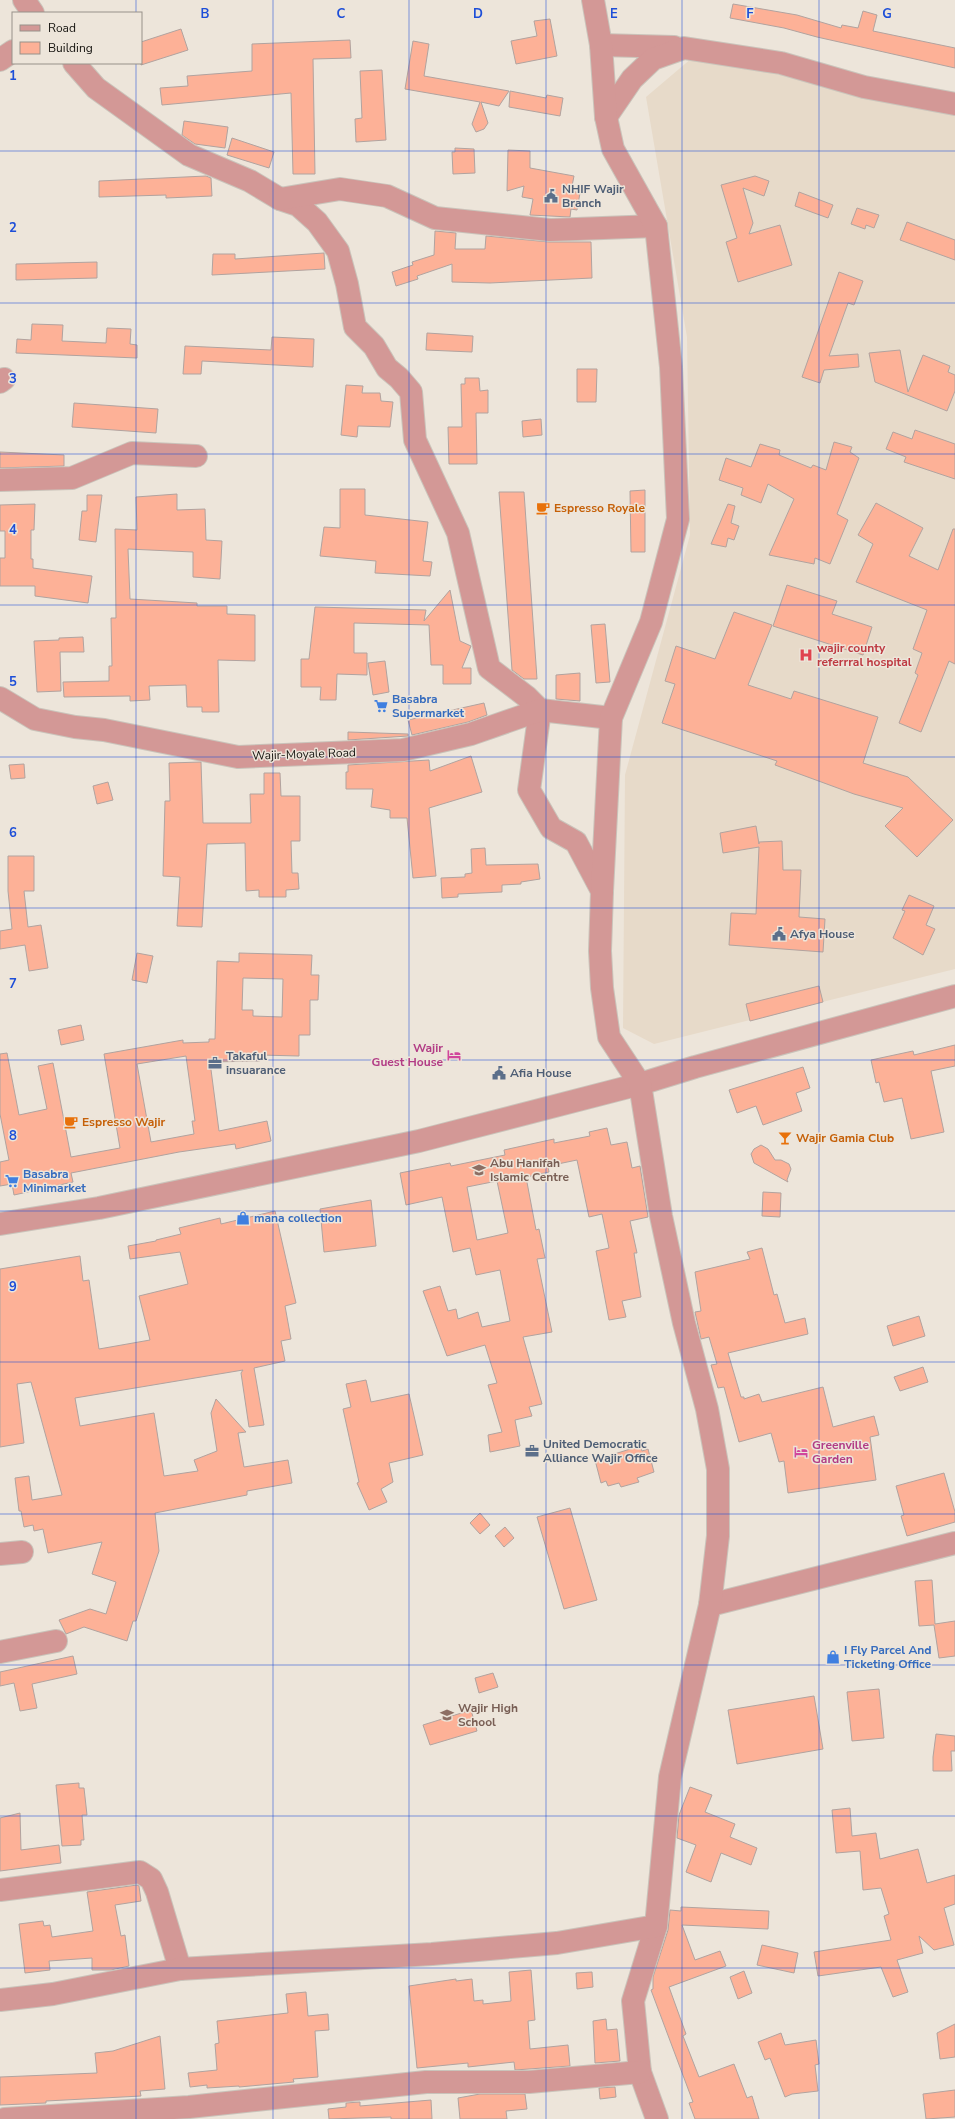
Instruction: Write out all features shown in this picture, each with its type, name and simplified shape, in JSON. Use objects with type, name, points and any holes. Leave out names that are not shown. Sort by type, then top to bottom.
[{"type":"street","points":[[24,0],[32,12]]},
{"type":"street","points":[[593,0],[601,45],[606,117],[614,149],[656,226],[671,367],[678,519],[651,622],[611,718],[602,891],[600,951],[602,988],[609,1037],[640,1084],[661,1216],[686,1330],[707,1408],[718,1469],[718,1536],[710,1605],[670,1777],[656,1926],[633,2001],[640,2072],[657,2119]]},
{"type":"street","points":[[601,45],[684,48],[781,63],[864,87],[955,104]]},
{"type":"street","points":[[606,117],[632,79],[653,59],[684,48]]},
{"type":"street","points":[[0,60],[12,52]]},
{"type":"street","points":[[75,64],[96,88],[189,154],[250,181],[280,199],[298,205],[317,222],[338,251],[347,284],[355,327],[374,346],[387,368],[399,378],[411,392],[415,440],[458,533],[489,668],[527,697],[540,710],[529,790],[551,828],[576,842],[602,891]]},
{"type":"street","points":[[280,199],[340,190],[387,196],[434,218],[442,219],[550,230],[656,226]]},
{"type":"street","points":[[0,480],[72,478],[132,453],[196,456]]},
{"type":"street","name":"Wajir-Moyale Road","points":[[0,698],[35,719],[76,727],[104,730],[238,756],[403,750],[471,734],[540,710],[611,718]]},
{"type":"street","points":[[0,1224],[99,1208],[411,1142],[640,1084],[695,1067],[955,996]]},
{"type":"street","points":[[710,1605],[955,1543]]},
{"type":"street","points":[[0,1554],[22,1552]]},
{"type":"street","points":[[0,1652],[56,1641]]},
{"type":"street","points":[[0,1890],[140,1872],[151,1879],[157,1892],[180,1969]]},
{"type":"street","points":[[0,2000],[53,1994],[180,1969],[432,1954],[557,1943],[656,1926]]},
{"type":"street","points":[[5,2119],[189,2107],[426,2082],[529,2082],[640,2072]]},
{"type":"shaded area","name":"wajir county referrral hospital","points":[[692,58],[955,108],[955,969],[654,1044],[623,1028],[625,775],[690,535],[687,337],[646,97]]},
{"type":"building","points":[[733,4],[797,15],[841,28],[842,25],[858,28],[863,11],[877,15],[873,31],[955,48],[955,68],[817,37],[784,28],[730,18]]},
{"type":"building","points":[[550,19],[557,56],[516,64],[511,41],[537,36],[534,21]]},
{"type":"building","points":[[181,29],[188,50],[141,65],[142,42]]},
{"type":"building","points":[[350,40],[351,58],[313,59],[315,174],[293,174],[291,93],[162,105],[160,88],[188,86],[187,76],[252,71],[252,44]]},
{"type":"building","points":[[413,41],[429,44],[424,76],[509,91],[499,106],[481,102],[488,123],[484,129],[476,132],[472,124],[480,102],[405,89]]},
{"type":"building","points":[[382,70],[386,140],[356,142],[355,119],[362,118],[360,71]]},
{"type":"building","points":[[510,91],[546,98],[547,95],[563,98],[560,116],[509,107]]},
{"type":"building","points":[[184,121],[228,127],[225,148],[195,144],[182,135]]},
{"type":"building","points":[[232,138],[274,152],[269,168],[227,155]]},
{"type":"building","points":[[455,148],[474,149],[475,173],[453,174],[452,152],[455,152]]},
{"type":"building","name":"NHIF Wajir Branch","points":[[508,150],[530,151],[530,168],[574,176],[571,191],[580,193],[577,210],[571,209],[570,217],[530,215],[533,199],[522,197],[524,186],[507,191]]},
{"type":"building","points":[[206,176],[211,178],[212,196],[166,198],[166,195],[99,197],[99,181]]},
{"type":"building","points":[[755,176],[769,181],[764,196],[743,188],[753,223],[749,234],[780,225],[792,265],[738,282],[726,242],[737,238],[721,185]]},
{"type":"building","points":[[799,192],[833,205],[828,218],[795,206]]},
{"type":"building","points":[[857,208],[879,215],[874,228],[866,225],[865,229],[851,224]]},
{"type":"building","points":[[907,222],[955,240],[955,260],[900,240]]},
{"type":"building","points":[[435,231],[456,233],[455,249],[485,249],[486,236],[549,242],[591,242],[592,278],[490,283],[452,282],[452,264],[417,276],[418,279],[396,286],[392,272],[413,265],[412,262],[434,255]]},
{"type":"building","points":[[324,253],[325,269],[212,275],[213,254],[235,254],[235,259]]},
{"type":"building","points":[[97,262],[97,278],[16,280],[16,264]]},
{"type":"building","points":[[839,272],[863,281],[854,305],[848,303],[829,356],[858,354],[859,367],[824,370],[820,383],[802,377]]},
{"type":"building","points":[[32,324],[63,325],[62,341],[106,343],[107,328],[131,329],[130,344],[137,345],[137,358],[16,353],[17,339],[31,340]]},
{"type":"building","points":[[427,333],[473,336],[472,352],[426,350]]},
{"type":"building","points":[[272,337],[314,339],[313,367],[202,361],[201,374],[183,374],[185,346],[271,350]]},
{"type":"building","points":[[900,350],[908,392],[923,355],[950,366],[948,372],[955,375],[955,391],[947,411],[875,382],[869,353]]},
{"type":"building","points":[[577,369],[597,369],[596,402],[577,402]]},
{"type":"building","points":[[465,378],[479,378],[480,391],[488,390],[488,413],[476,413],[477,464],[449,464],[448,427],[462,427],[461,384],[465,384]]},
{"type":"building","points":[[346,385],[363,386],[362,393],[380,393],[381,401],[393,402],[390,427],[358,426],[357,437],[341,435]]},
{"type":"building","points":[[74,403],[158,409],[156,433],[72,427]]},
{"type":"building","points":[[541,419],[542,435],[523,437],[522,421]]},
{"type":"building","points":[[915,430],[955,444],[955,479],[904,462],[906,457],[886,449],[893,432],[912,439]]},
{"type":"building","points":[[834,442],[852,447],[850,452],[859,458],[837,514],[848,520],[830,564],[815,558],[814,564],[769,555],[794,499],[768,484],[761,503],[741,495],[743,488],[719,480],[726,458],[751,467],[760,444],[780,450],[779,455],[811,468],[813,465],[826,470]]},
{"type":"building","points":[[0,452],[64,455],[64,466],[0,468]]},
{"type":"building","points":[[340,489],[365,489],[365,515],[428,522],[423,561],[432,562],[430,576],[375,573],[376,561],[320,556],[324,527],[340,528]]},
{"type":"building","points":[[645,490],[645,552],[631,552],[630,491]]},
{"type":"building","points":[[499,492],[524,492],[537,679],[524,679],[512,670]]},
{"type":"building","points":[[177,494],[177,510],[205,509],[206,540],[222,541],[220,579],[193,577],[193,552],[128,549],[130,599],[197,603],[197,606],[227,606],[227,614],[255,615],[255,661],[218,660],[219,712],[202,712],[202,707],[187,707],[186,685],[149,686],[150,700],[130,701],[130,696],[64,697],[63,682],[109,681],[109,666],[112,666],[111,618],[116,618],[115,529],[137,530],[136,497]]},
{"type":"building","points":[[87,495],[102,495],[96,542],[79,540],[82,511],[87,511]]},
{"type":"building","points":[[876,503],[923,528],[909,556],[938,570],[953,529],[955,529],[955,664],[949,661],[921,732],[899,723],[918,675],[915,673],[922,653],[913,649],[927,610],[856,582],[873,544],[858,535]]},
{"type":"building","points":[[35,504],[34,530],[31,530],[31,559],[33,559],[33,568],[92,576],[88,603],[35,596],[35,586],[0,586],[0,558],[5,558],[5,531],[0,531],[0,505]]},
{"type":"building","points":[[728,504],[735,506],[731,523],[739,526],[734,540],[728,538],[726,547],[711,544]]},
{"type":"building","points":[[787,585],[837,601],[832,614],[872,627],[863,655],[773,626]]},
{"type":"building","points":[[450,590],[460,641],[471,646],[462,668],[471,668],[471,684],[443,684],[443,665],[431,665],[429,625],[354,623],[354,653],[367,653],[367,675],[337,674],[336,700],[320,700],[321,687],[301,687],[301,659],[309,659],[315,607],[426,610],[424,621]]},
{"type":"building","points":[[734,612],[772,625],[748,685],[791,699],[794,691],[878,717],[863,763],[908,777],[953,820],[917,857],[885,826],[903,808],[854,794],[775,765],[777,761],[662,723],[675,684],[665,681],[676,646],[715,659]]},
{"type":"building","points":[[605,624],[610,682],[596,683],[591,625]]},
{"type":"building","points":[[83,637],[84,652],[60,652],[61,691],[37,692],[34,641]]},
{"type":"building","points":[[385,661],[389,692],[373,695],[368,663]]},
{"type":"building","points":[[580,673],[580,701],[556,699],[556,675]]},
{"type":"building","points":[[484,703],[487,715],[468,722],[412,735],[408,720]]},
{"type":"building","points":[[348,732],[408,734],[408,736],[348,740]]},
{"type":"building","points":[[471,756],[482,792],[429,808],[436,876],[413,878],[407,818],[390,818],[390,810],[371,807],[373,789],[346,789],[346,772],[348,772],[348,765],[429,760],[430,771]]},
{"type":"building","points":[[201,762],[203,823],[251,823],[250,794],[264,794],[264,773],[280,773],[281,796],[300,796],[300,841],[291,841],[292,873],[298,873],[299,889],[286,890],[286,897],[259,897],[259,890],[246,891],[245,843],[207,844],[202,927],[177,926],[180,877],[163,876],[165,801],[170,801],[169,763]]},
{"type":"building","points":[[24,764],[25,778],[11,779],[9,765]]},
{"type":"building","points":[[108,782],[113,800],[97,804],[93,786]]},
{"type":"building","points":[[756,826],[759,844],[759,842],[782,841],[783,870],[801,870],[799,917],[825,919],[823,952],[729,945],[731,913],[756,914],[759,847],[723,853],[720,833]]},
{"type":"building","points":[[485,848],[486,865],[538,864],[540,879],[521,882],[521,884],[502,885],[502,892],[458,894],[458,897],[442,898],[441,878],[465,877],[465,874],[472,873],[471,849]]},
{"type":"building","points":[[8,856],[34,856],[34,891],[24,891],[28,927],[41,925],[48,968],[29,971],[25,945],[0,949],[0,931],[12,929],[8,891]]},
{"type":"building","points":[[909,895],[934,906],[926,925],[935,929],[923,955],[893,938],[905,911],[902,910]]},
{"type":"building","points":[[137,953],[153,956],[147,983],[132,980]]},
{"type":"building","points":[[239,953],[312,955],[311,975],[319,975],[318,1000],[310,1000],[310,1035],[299,1035],[299,1056],[260,1055],[260,1061],[210,1062],[219,1131],[267,1121],[271,1141],[236,1149],[235,1144],[179,1152],[71,1173],[73,1182],[14,1195],[12,1184],[0,1186],[0,1162],[9,1160],[0,1114],[0,1054],[7,1053],[19,1115],[47,1109],[38,1066],[53,1063],[71,1157],[120,1148],[104,1054],[183,1040],[183,1043],[209,1042],[209,1039],[215,1039],[217,961],[239,962]],"holes":[[[243,978],[283,979],[282,1017],[253,1016],[253,1010],[242,1010]],[[186,1056],[195,1121],[192,1121],[194,1134],[151,1142],[137,1064]]]},
{"type":"building","points":[[819,986],[823,1002],[750,1021],[746,1004]]},
{"type":"building","points":[[81,1025],[84,1040],[61,1045],[58,1030]]},
{"type":"building","points":[[955,1045],[955,1066],[931,1071],[944,1132],[911,1139],[902,1098],[884,1102],[879,1082],[876,1083],[871,1060],[913,1051],[914,1055]]},
{"type":"building","points":[[803,1067],[810,1088],[796,1093],[802,1111],[763,1125],[756,1106],[737,1113],[729,1090]]},
{"type":"building","points":[[607,1128],[611,1145],[627,1142],[632,1168],[640,1166],[648,1217],[630,1221],[637,1253],[634,1253],[641,1297],[622,1301],[626,1317],[609,1320],[596,1251],[609,1248],[602,1214],[589,1217],[577,1160],[548,1166],[549,1172],[526,1177],[536,1230],[539,1229],[545,1258],[537,1259],[552,1332],[523,1337],[542,1404],[529,1407],[532,1416],[515,1420],[520,1446],[490,1452],[488,1435],[502,1432],[488,1385],[497,1383],[485,1345],[447,1356],[423,1291],[440,1286],[448,1311],[456,1309],[458,1319],[478,1312],[482,1327],[510,1321],[500,1270],[476,1275],[470,1248],[453,1252],[442,1197],[406,1205],[400,1173],[450,1163],[451,1166],[505,1155],[504,1150],[554,1139],[554,1143],[590,1136],[589,1132]],"holes":[[[497,1181],[508,1233],[477,1240],[467,1187]]]},
{"type":"building","points":[[761,1145],[768,1149],[775,1160],[781,1160],[789,1164],[791,1169],[787,1180],[788,1182],[754,1163],[751,1154],[754,1149]]},
{"type":"building","points":[[763,1192],[781,1193],[780,1217],[762,1216]]},
{"type":"building","points":[[371,1200],[376,1246],[324,1252],[320,1209]]},
{"type":"building","points":[[275,1211],[296,1303],[285,1306],[291,1339],[281,1341],[285,1361],[254,1368],[264,1425],[249,1427],[241,1373],[243,1370],[75,1398],[80,1426],[154,1413],[164,1476],[198,1471],[194,1460],[217,1451],[211,1413],[216,1399],[246,1432],[238,1433],[244,1467],[288,1460],[292,1483],[247,1491],[247,1495],[155,1513],[159,1551],[136,1621],[133,1621],[127,1641],[84,1627],[66,1634],[59,1620],[90,1609],[106,1614],[116,1582],[92,1574],[102,1542],[48,1553],[43,1529],[34,1531],[33,1525],[24,1527],[21,1511],[19,1511],[15,1478],[29,1476],[32,1500],[62,1495],[31,1382],[17,1384],[24,1443],[0,1447],[0,1269],[80,1256],[83,1281],[89,1280],[99,1349],[150,1340],[139,1296],[188,1284],[180,1252],[130,1259],[128,1246],[156,1241],[181,1234],[179,1228],[220,1218],[221,1224]]},
{"type":"building","points":[[762,1248],[774,1295],[777,1294],[785,1323],[805,1318],[808,1334],[728,1353],[741,1397],[744,1397],[744,1399],[759,1394],[762,1402],[823,1387],[833,1427],[874,1416],[879,1435],[870,1437],[876,1480],[788,1493],[784,1461],[779,1462],[771,1433],[739,1442],[724,1387],[718,1388],[711,1365],[717,1364],[709,1337],[701,1339],[695,1312],[701,1311],[695,1272],[750,1259],[747,1252]]},
{"type":"building","points":[[919,1316],[925,1336],[893,1346],[887,1326]]},
{"type":"building","points":[[923,1367],[928,1382],[900,1391],[894,1377]]},
{"type":"building","points":[[366,1380],[371,1402],[409,1394],[423,1455],[389,1463],[393,1482],[381,1489],[387,1502],[369,1510],[357,1483],[359,1482],[343,1409],[351,1407],[346,1384]]},
{"type":"building","points":[[640,1446],[642,1451],[648,1449],[654,1472],[637,1478],[639,1482],[621,1487],[619,1483],[608,1486],[606,1481],[601,1483],[595,1460]]},
{"type":"building","points":[[944,1473],[955,1512],[955,1522],[907,1536],[901,1516],[904,1515],[896,1486]]},
{"type":"building","points":[[570,1508],[597,1600],[564,1609],[537,1517]]},
{"type":"building","points":[[480,1513],[490,1525],[480,1534],[470,1523]]},
{"type":"building","points":[[505,1527],[514,1538],[504,1547],[495,1536]]},
{"type":"building","points":[[932,1580],[935,1624],[955,1621],[955,1656],[939,1658],[934,1625],[919,1626],[915,1581]]},
{"type":"building","points":[[73,1656],[77,1674],[32,1684],[37,1708],[20,1711],[14,1683],[0,1686],[0,1672]]},
{"type":"building","points":[[493,1673],[498,1687],[479,1693],[475,1678]]},
{"type":"building","points":[[879,1689],[884,1738],[852,1741],[847,1692]]},
{"type":"building","points":[[814,1696],[823,1749],[737,1764],[728,1710]]},
{"type":"building","points":[[471,1710],[477,1731],[430,1745],[423,1725]]},
{"type":"building","points":[[936,1734],[955,1736],[955,1751],[951,1751],[952,1771],[933,1771]]},
{"type":"building","points":[[79,1783],[79,1788],[84,1788],[87,1815],[82,1815],[84,1840],[81,1840],[81,1845],[62,1846],[56,1785]]},
{"type":"building","points":[[690,1787],[712,1795],[705,1812],[735,1824],[730,1837],[757,1848],[751,1865],[721,1853],[711,1882],[686,1872],[696,1845],[677,1838],[679,1815]]},
{"type":"building","points":[[850,1808],[852,1836],[876,1833],[880,1859],[918,1849],[927,1883],[955,1875],[955,1904],[944,1908],[954,1945],[934,1950],[919,1936],[923,1953],[897,1960],[908,1992],[893,1997],[881,1967],[818,1976],[814,1952],[891,1940],[884,1916],[889,1914],[881,1888],[863,1890],[860,1851],[836,1853],[832,1810]]},
{"type":"building","points":[[20,1813],[21,1850],[59,1845],[61,1863],[0,1871],[0,1818]]},
{"type":"building","points":[[137,1885],[139,1886],[141,1901],[115,1905],[121,1936],[125,1935],[129,1966],[111,1970],[92,1970],[92,1958],[49,1961],[50,1970],[25,1973],[19,1924],[43,1921],[44,1926],[50,1925],[52,1937],[93,1931],[87,1892]]},
{"type":"building","points":[[681,1907],[769,1911],[768,1929],[682,1925],[695,1960],[720,1951],[726,1966],[669,1987],[686,2034],[683,2036],[699,2077],[734,2064],[747,2098],[752,2096],[759,2119],[695,2119],[689,2103],[693,2102],[651,1990],[653,1989],[653,1977],[668,1930],[670,1910],[681,1911]]},
{"type":"building","points":[[762,1945],[798,1953],[794,1973],[757,1965]]},
{"type":"building","points":[[531,1970],[535,2020],[528,2021],[530,2049],[568,2045],[570,2066],[515,2070],[514,2062],[468,2067],[468,2063],[417,2068],[409,1986],[456,1979],[456,1981],[472,1979],[474,2001],[483,2000],[483,2004],[511,2001],[509,1972]]},
{"type":"building","points":[[744,1971],[752,1993],[738,1999],[730,1977]]},
{"type":"building","points":[[592,1972],[593,1987],[577,1989],[576,1973]]},
{"type":"building","points":[[306,1992],[308,2016],[328,2014],[329,2030],[315,2031],[318,2077],[293,2079],[294,2082],[239,2087],[207,2088],[207,2085],[190,2087],[188,2073],[217,2070],[215,2044],[219,2043],[217,2021],[288,2013],[286,1994]]},
{"type":"building","points":[[606,2019],[607,2030],[617,2029],[620,2061],[595,2063],[593,2021]]},
{"type":"building","points":[[955,2024],[955,2057],[940,2059],[937,2033]]},
{"type":"building","points":[[781,2033],[785,2045],[816,2040],[819,2064],[815,2065],[818,2091],[792,2094],[785,2097],[770,2058],[765,2060],[758,2042]]},
{"type":"building","points":[[160,2036],[165,2089],[140,2091],[141,2096],[0,2105],[0,2077],[97,2073],[95,2053],[113,2051]]},
{"type":"building","points":[[615,2087],[616,2097],[600,2099],[599,2088]]},
{"type":"building","points":[[955,2090],[955,2117],[926,2119],[923,2094]]},
{"type":"building","points":[[480,2094],[525,2094],[527,2109],[506,2111],[507,2119],[460,2119],[458,2098]]},
{"type":"building","points":[[431,2100],[432,2119],[391,2119],[391,2117],[329,2119],[328,2109],[346,2107],[346,2103],[360,2102],[360,2106]]},
{"type":"place","name":"NHIF Wajir Branch","points":[[551,196]]},
{"type":"place","name":"Espresso Royale","points":[[543,508]]},
{"type":"place","name":"wajir county referrral hospital","points":[[806,655]]},
{"type":"place","name":"Basabra Supermarket","points":[[381,706]]},
{"type":"place","name":"Afya House","points":[[779,934]]},
{"type":"place","name":"Wajir Guest House","points":[[454,1055]]},
{"type":"place","name":"Takaful insuarance","points":[[215,1063]]},
{"type":"place","name":"Afia House","points":[[499,1073]]},
{"type":"place","name":"Espresso Wajir","points":[[71,1122]]},
{"type":"place","name":"Wajir Gamia Club","points":[[785,1138]]},
{"type":"place","name":"Abu Hanifah Islamic Centre","points":[[479,1170]]},
{"type":"place","name":"Basabra Minimarket","points":[[12,1181]]},
{"type":"place","name":"mana collection","points":[[243,1218]]},
{"type":"place","name":"United Democratic Alliance Wajir Office","points":[[532,1451]]},
{"type":"place","name":"Greenville Garden","points":[[801,1452]]},
{"type":"place","name":"I Fly Parcel And Ticketing Office","points":[[833,1657]]},
{"type":"place","name":"Wajir High School","points":[[447,1715]]}]
